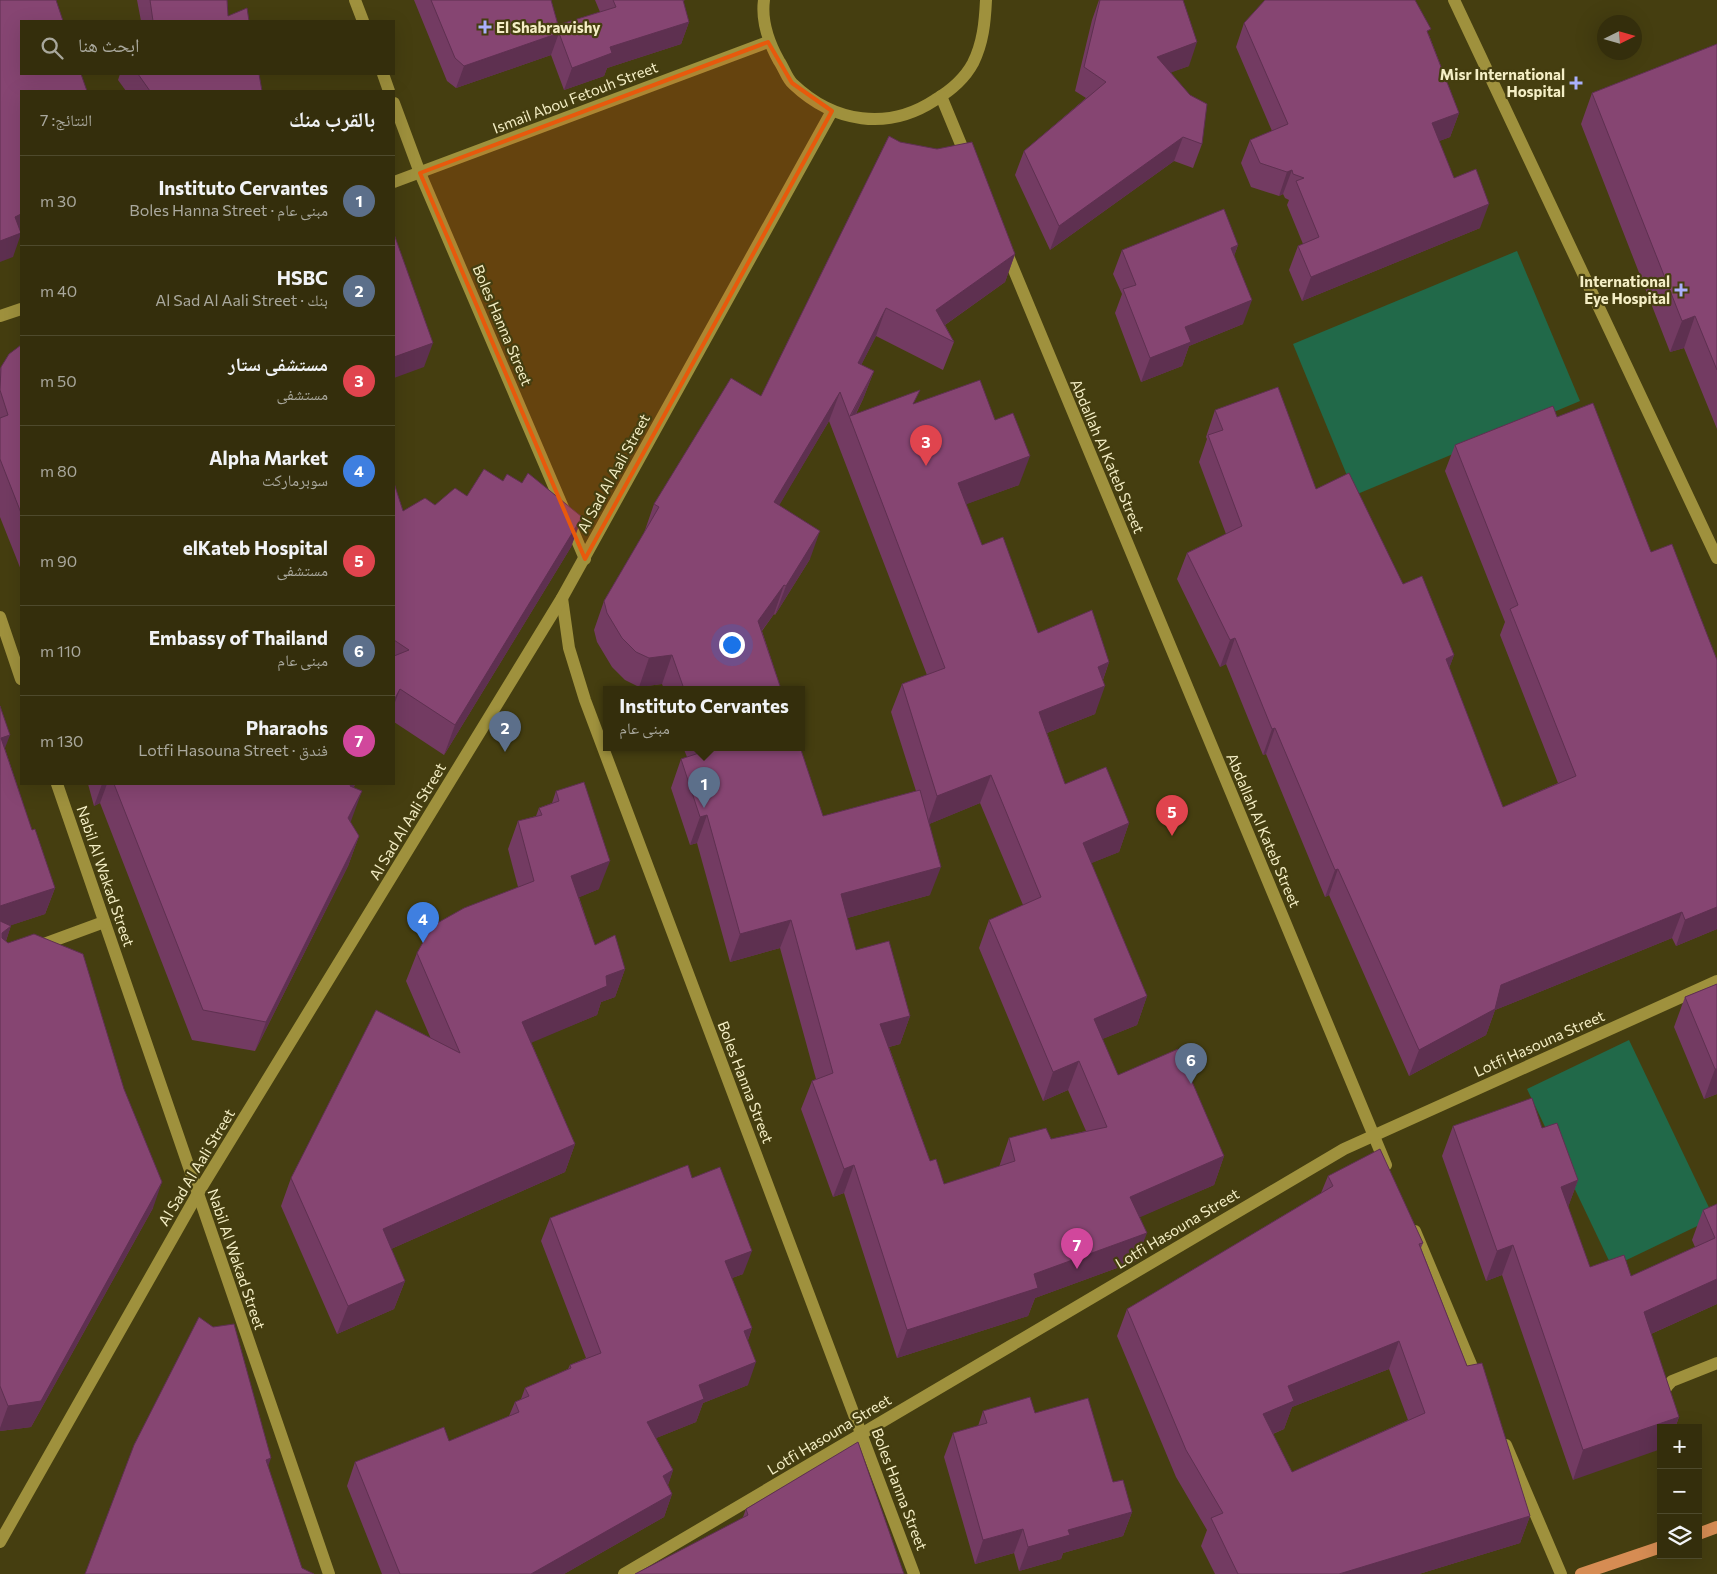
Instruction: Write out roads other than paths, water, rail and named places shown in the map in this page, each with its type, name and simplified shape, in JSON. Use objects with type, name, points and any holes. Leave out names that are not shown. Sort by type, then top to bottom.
[{"type":"main road","points":[[1702,1530],[1717,1527]]},
{"type":"main road","points":[[1581,1574],[1657,1548]]},
{"type":"street","points":[[355,0],[363,20]]},
{"type":"street","points":[[764,0],[768,42],[792,83],[832,111],[860,119],[890,119],[919,111],[949,91],[972,63],[985,29],[986,0]]},
{"type":"street","points":[[1454,0],[1717,558]]},
{"type":"street","name":"Ismail Abou Fetouh Street","points":[[395,182],[768,42]]},
{"type":"street","points":[[383,75],[390,90]]},
{"type":"street","points":[[941,96],[972,170]]},
{"type":"street","name":"Boles Hanna Street","points":[[395,106],[420,173],[585,559]]},
{"type":"street","name":"Al Sad Al Aali Street","points":[[0,1542],[198,1193],[585,559],[832,111]]},
{"type":"street","name":"Abdallah Al Kateb Street","points":[[1002,243],[1393,1181]]},
{"type":"street","points":[[0,316],[20,309]]},
{"type":"street","name":"Boles Hanna Street","points":[[562,598],[569,648],[585,700],[603,748]]},
{"type":"street","points":[[0,617],[20,676]]},
{"type":"street","name":"Boles Hanna Street","points":[[604,751],[914,1574]]},
{"type":"street","name":"Nabil Al Wakad Street","points":[[57,785],[328,1574]]},
{"type":"street","points":[[26,951],[104,922]]},
{"type":"street","name":"Lotfi Hasouna Street","points":[[624,1574],[1344,1149],[1717,980]]},
{"type":"street","points":[[1409,1217],[1483,1391]]},
{"type":"street","points":[[1668,1424],[1661,1400],[1666,1386],[1672,1381],[1717,1363]]},
{"type":"street","points":[[1502,1437],[1561,1574]]},
{"type":"place","name":"El Shabrawishy","points":[[485,27]]},
{"type":"place","name":"Misr International Hospital","points":[[1576,83]]},
{"type":"place","name":"International Eye Hospital","points":[[1681,290]]},
{"type":"place","name":"مستشفى ستار","points":[[926,466]]},
{"type":"place","name":"HSBC","points":[[505,752]]},
{"type":"place","name":"Instituto Cervantes","points":[[704,808]]},
{"type":"place","name":"elKateb Hospital","points":[[1172,836]]},
{"type":"place","name":"Alpha Market","points":[[423,943]]},
{"type":"place","name":"Embassy of Thailand","points":[[1191,1084]]},
{"type":"place","name":"Pharaohs","points":[[1077,1269]]}]
